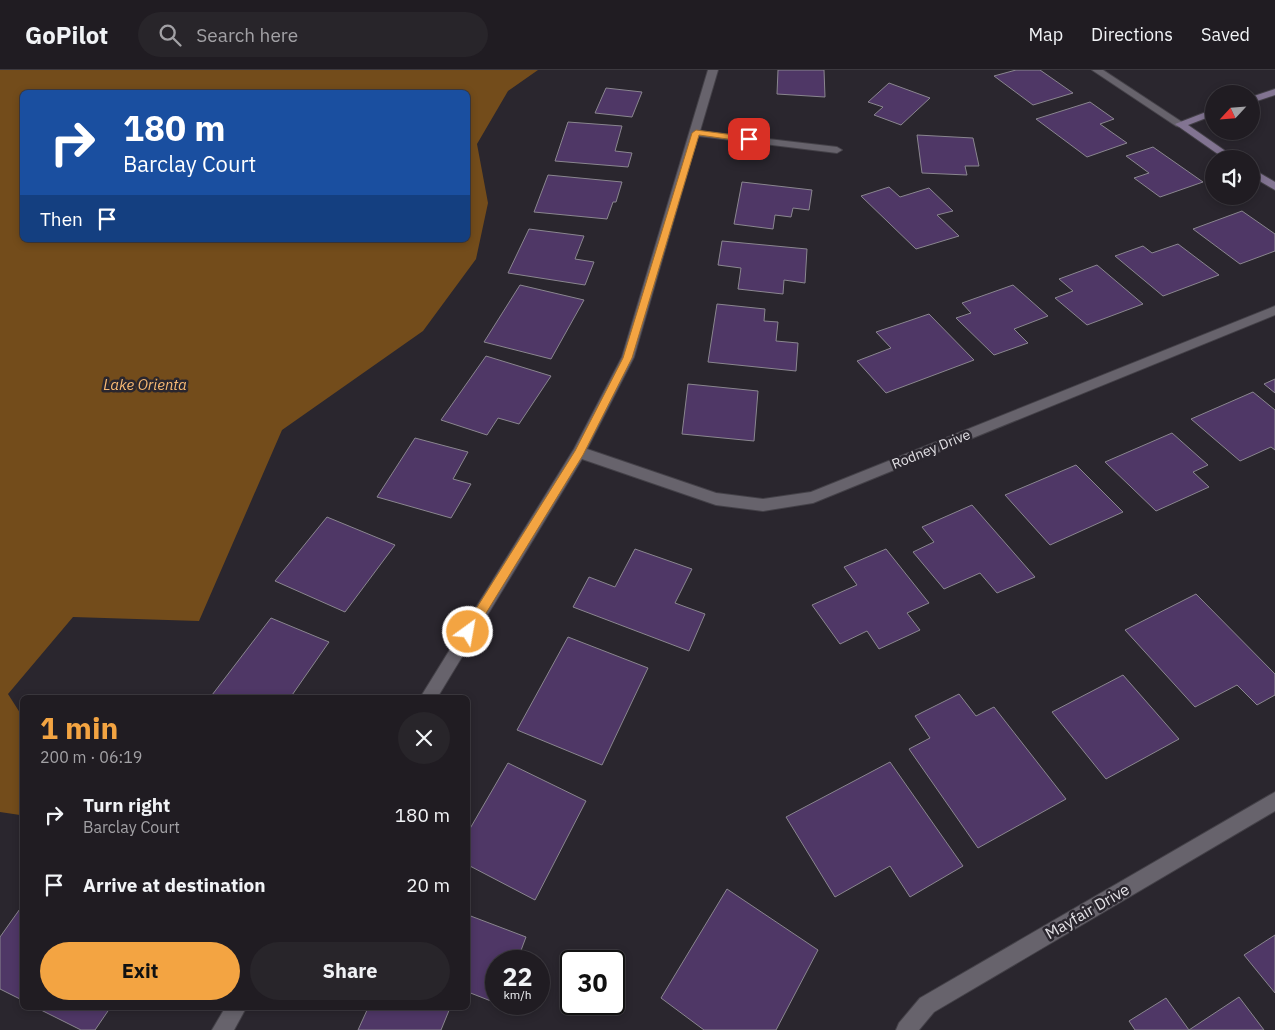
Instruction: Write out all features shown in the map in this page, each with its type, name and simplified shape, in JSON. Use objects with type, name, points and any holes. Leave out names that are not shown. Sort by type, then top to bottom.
[{"type":"street","points":[[430,695],[579,452],[628,358],[696,133],[713,70]]},
{"type":"street","points":[[1097,70],[1219,150]]},
{"type":"street","points":[[1260,97],[1275,92]]},
{"type":"street","points":[[1180,124],[1205,115]]},
{"type":"street","points":[[696,133],[837,150]]},
{"type":"street","points":[[1260,177],[1275,187]]},
{"type":"street","name":"Rodney Drive","points":[[579,452],[716,499],[763,505],[813,497],[1275,310]]},
{"type":"street","name":"Mayfair Drive","points":[[906,1030],[927,1005],[1275,801]]},
{"type":"street","points":[[222,1030],[235,1010]]},
{"type":"water","name":"Lake Orienta","points":[[0,70],[538,70],[508,91],[477,144],[488,203],[476,259],[423,331],[282,430],[199,621],[73,617],[8,694],[20,713],[20,815],[0,812]]},
{"type":"building","points":[[778,70],[824,70],[825,97],[777,94]]},
{"type":"building","points":[[1016,70],[1040,70],[1073,93],[1033,105],[994,76]]},
{"type":"building","points":[[889,83],[930,98],[901,125],[874,115],[883,107],[868,102]]},
{"type":"building","points":[[606,88],[642,92],[632,117],[595,113]]},
{"type":"building","points":[[1090,102],[1114,119],[1100,124],[1127,143],[1087,157],[1036,119]]},
{"type":"building","points":[[568,122],[622,126],[615,151],[632,153],[628,167],[555,161]]},
{"type":"building","points":[[917,135],[973,138],[979,166],[965,166],[967,175],[922,173]]},
{"type":"building","points":[[1153,147],[1203,182],[1160,197],[1134,178],[1149,173],[1126,156]]},
{"type":"building","points":[[548,175],[622,182],[616,202],[613,202],[607,219],[534,212]]},
{"type":"building","points":[[742,182],[812,190],[809,210],[793,208],[791,217],[775,215],[773,229],[734,224]]},
{"type":"building","points":[[889,187],[900,197],[929,188],[953,211],[937,215],[959,236],[916,249],[861,196]]},
{"type":"building","points":[[1242,211],[1275,234],[1275,251],[1240,264],[1193,229]]},
{"type":"building","points":[[529,229],[584,236],[575,259],[594,262],[585,285],[508,273]]},
{"type":"building","points":[[722,241],[807,249],[805,283],[784,280],[783,294],[738,289],[741,268],[718,265]]},
{"type":"building","points":[[1178,244],[1219,275],[1163,296],[1115,256],[1143,246],[1152,253]]},
{"type":"building","points":[[1097,265],[1143,304],[1087,325],[1055,298],[1073,291],[1059,279]]},
{"type":"building","points":[[520,285],[584,300],[551,359],[484,342]]},
{"type":"building","points":[[1013,285],[1048,316],[1014,329],[1028,343],[994,355],[956,318],[971,313],[962,303]]},
{"type":"building","points":[[717,304],[765,309],[764,321],[778,322],[776,341],[798,343],[796,371],[708,362]]},
{"type":"building","points":[[929,314],[974,360],[886,393],[857,361],[891,348],[876,332]]},
{"type":"building","points":[[486,356],[551,376],[519,424],[498,418],[487,435],[441,420]]},
{"type":"building","points":[[1275,379],[1275,393],[1264,384]]},
{"type":"building","points":[[688,384],[758,391],[754,441],[682,434]]},
{"type":"building","points":[[1253,392],[1275,410],[1275,450],[1271,447],[1240,461],[1191,419]]},
{"type":"building","points":[[1172,433],[1208,465],[1193,472],[1209,487],[1156,511],[1105,462]]},
{"type":"building","points":[[415,438],[468,452],[453,479],[471,484],[451,518],[377,497]]},
{"type":"building","points":[[1076,465],[1123,512],[1050,545],[1005,495]]},
{"type":"building","points":[[972,505],[1035,577],[997,593],[980,573],[944,589],[913,552],[934,542],[922,527]]},
{"type":"building","points":[[327,517],[395,545],[345,612],[275,581]]},
{"type":"building","points":[[635,549],[692,569],[675,603],[705,614],[689,651],[573,607],[589,577],[615,587]]},
{"type":"building","points":[[886,549],[929,603],[907,613],[920,630],[879,649],[867,631],[840,644],[812,605],[857,585],[844,567]]},
{"type":"building","points":[[1196,594],[1275,674],[1275,695],[1257,705],[1237,685],[1195,707],[1125,630]]},
{"type":"building","points":[[271,618],[329,642],[292,695],[212,695]]},
{"type":"building","points":[[568,637],[648,668],[602,765],[517,730]]},
{"type":"building","points":[[1123,675],[1179,739],[1106,779],[1052,712]]},
{"type":"building","points":[[959,694],[976,716],[994,707],[1066,799],[978,848],[909,749],[930,738],[915,716]]},
{"type":"building","points":[[890,762],[963,866],[910,897],[890,866],[835,897],[786,817]]},
{"type":"building","points":[[508,763],[586,801],[535,900],[470,866],[470,829]]},
{"type":"building","points":[[727,889],[818,950],[776,1030],[704,1030],[661,998]]},
{"type":"building","points":[[20,909],[20,999],[0,989],[0,937]]},
{"type":"building","points":[[470,916],[526,937],[521,950],[485,950],[485,999],[470,993]]},
{"type":"building","points":[[1275,935],[1275,993],[1244,955]]},
{"type":"building","points":[[1239,997],[1264,1030],[1189,1030]]},
{"type":"building","points":[[1166,998],[1189,1030],[1135,1030],[1129,1021]]},
{"type":"building","points":[[41,1010],[109,1010],[95,1030],[81,1030]]},
{"type":"building","points":[[367,1010],[449,1010],[441,1030],[358,1030]]},
{"type":"route","points":[[468,632],[579,452],[628,358],[696,133],[749,139]]}]
